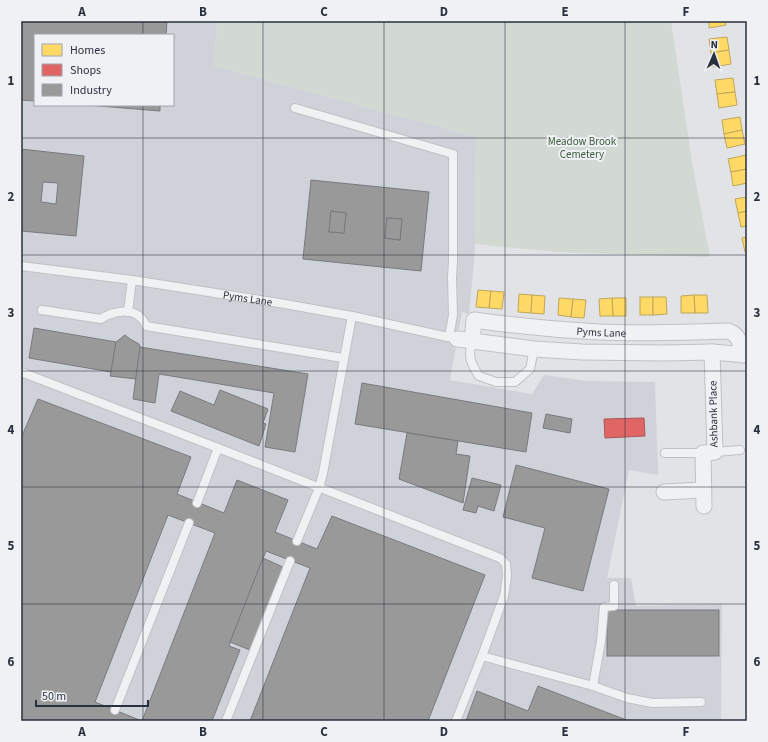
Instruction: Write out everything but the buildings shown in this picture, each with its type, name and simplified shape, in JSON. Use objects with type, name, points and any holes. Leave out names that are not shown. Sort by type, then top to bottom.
[{"type":"street","name":"Pyms Lane","points":[[453,338],[472,341],[534,349],[582,352],[663,353],[744,350],[737,336],[733,332],[728,331],[601,332],[521,326],[474,320],[472,341]]},
{"type":"street","name":"Ashbank Place","points":[[704,506],[703,490],[709,452],[714,352]]},
{"type":"street","points":[[664,492],[703,490]]},
{"type":"lane","points":[[295,108],[453,154],[453,338]]},
{"type":"lane","name":"Pyms Lane","points":[[21,266],[132,280],[279,303],[352,316],[453,338]]},
{"type":"lane","points":[[128,312],[132,280]]},
{"type":"lane","points":[[42,310],[101,319],[112,314],[128,312],[136,314],[141,318],[146,326],[343,358]]},
{"type":"lane","points":[[297,541],[319,488],[352,316]]},
{"type":"lane","points":[[472,341],[470,351],[471,364],[479,376],[496,382],[515,382],[530,369],[534,349]]},
{"type":"lane","points":[[21,372],[500,558],[506,564],[507,576],[504,596],[456,721]]},
{"type":"lane","points":[[197,503],[218,448]]},
{"type":"lane","points":[[665,453],[740,450]]},
{"type":"lane","points":[[115,710],[189,523]]},
{"type":"lane","points":[[226,721],[290,561]]},
{"type":"lane","points":[[593,686],[601,641],[604,607],[614,606],[614,585]]},
{"type":"lane","points":[[482,656],[593,686],[627,698],[652,703],[701,702]]},
{"type":"shaded area","points":[[21,21],[217,21],[214,66],[476,137],[475,251],[469,314],[462,312],[450,380],[532,394],[544,375],[588,381],[655,382],[658,475],[629,470],[607,578],[631,578],[636,606],[722,604],[721,721],[21,721]]},
{"type":"green space","name":"Meadow Brook Cemetery","points":[[217,21],[671,21],[692,162],[710,257],[557,252],[475,244],[476,137],[214,66]]}]
